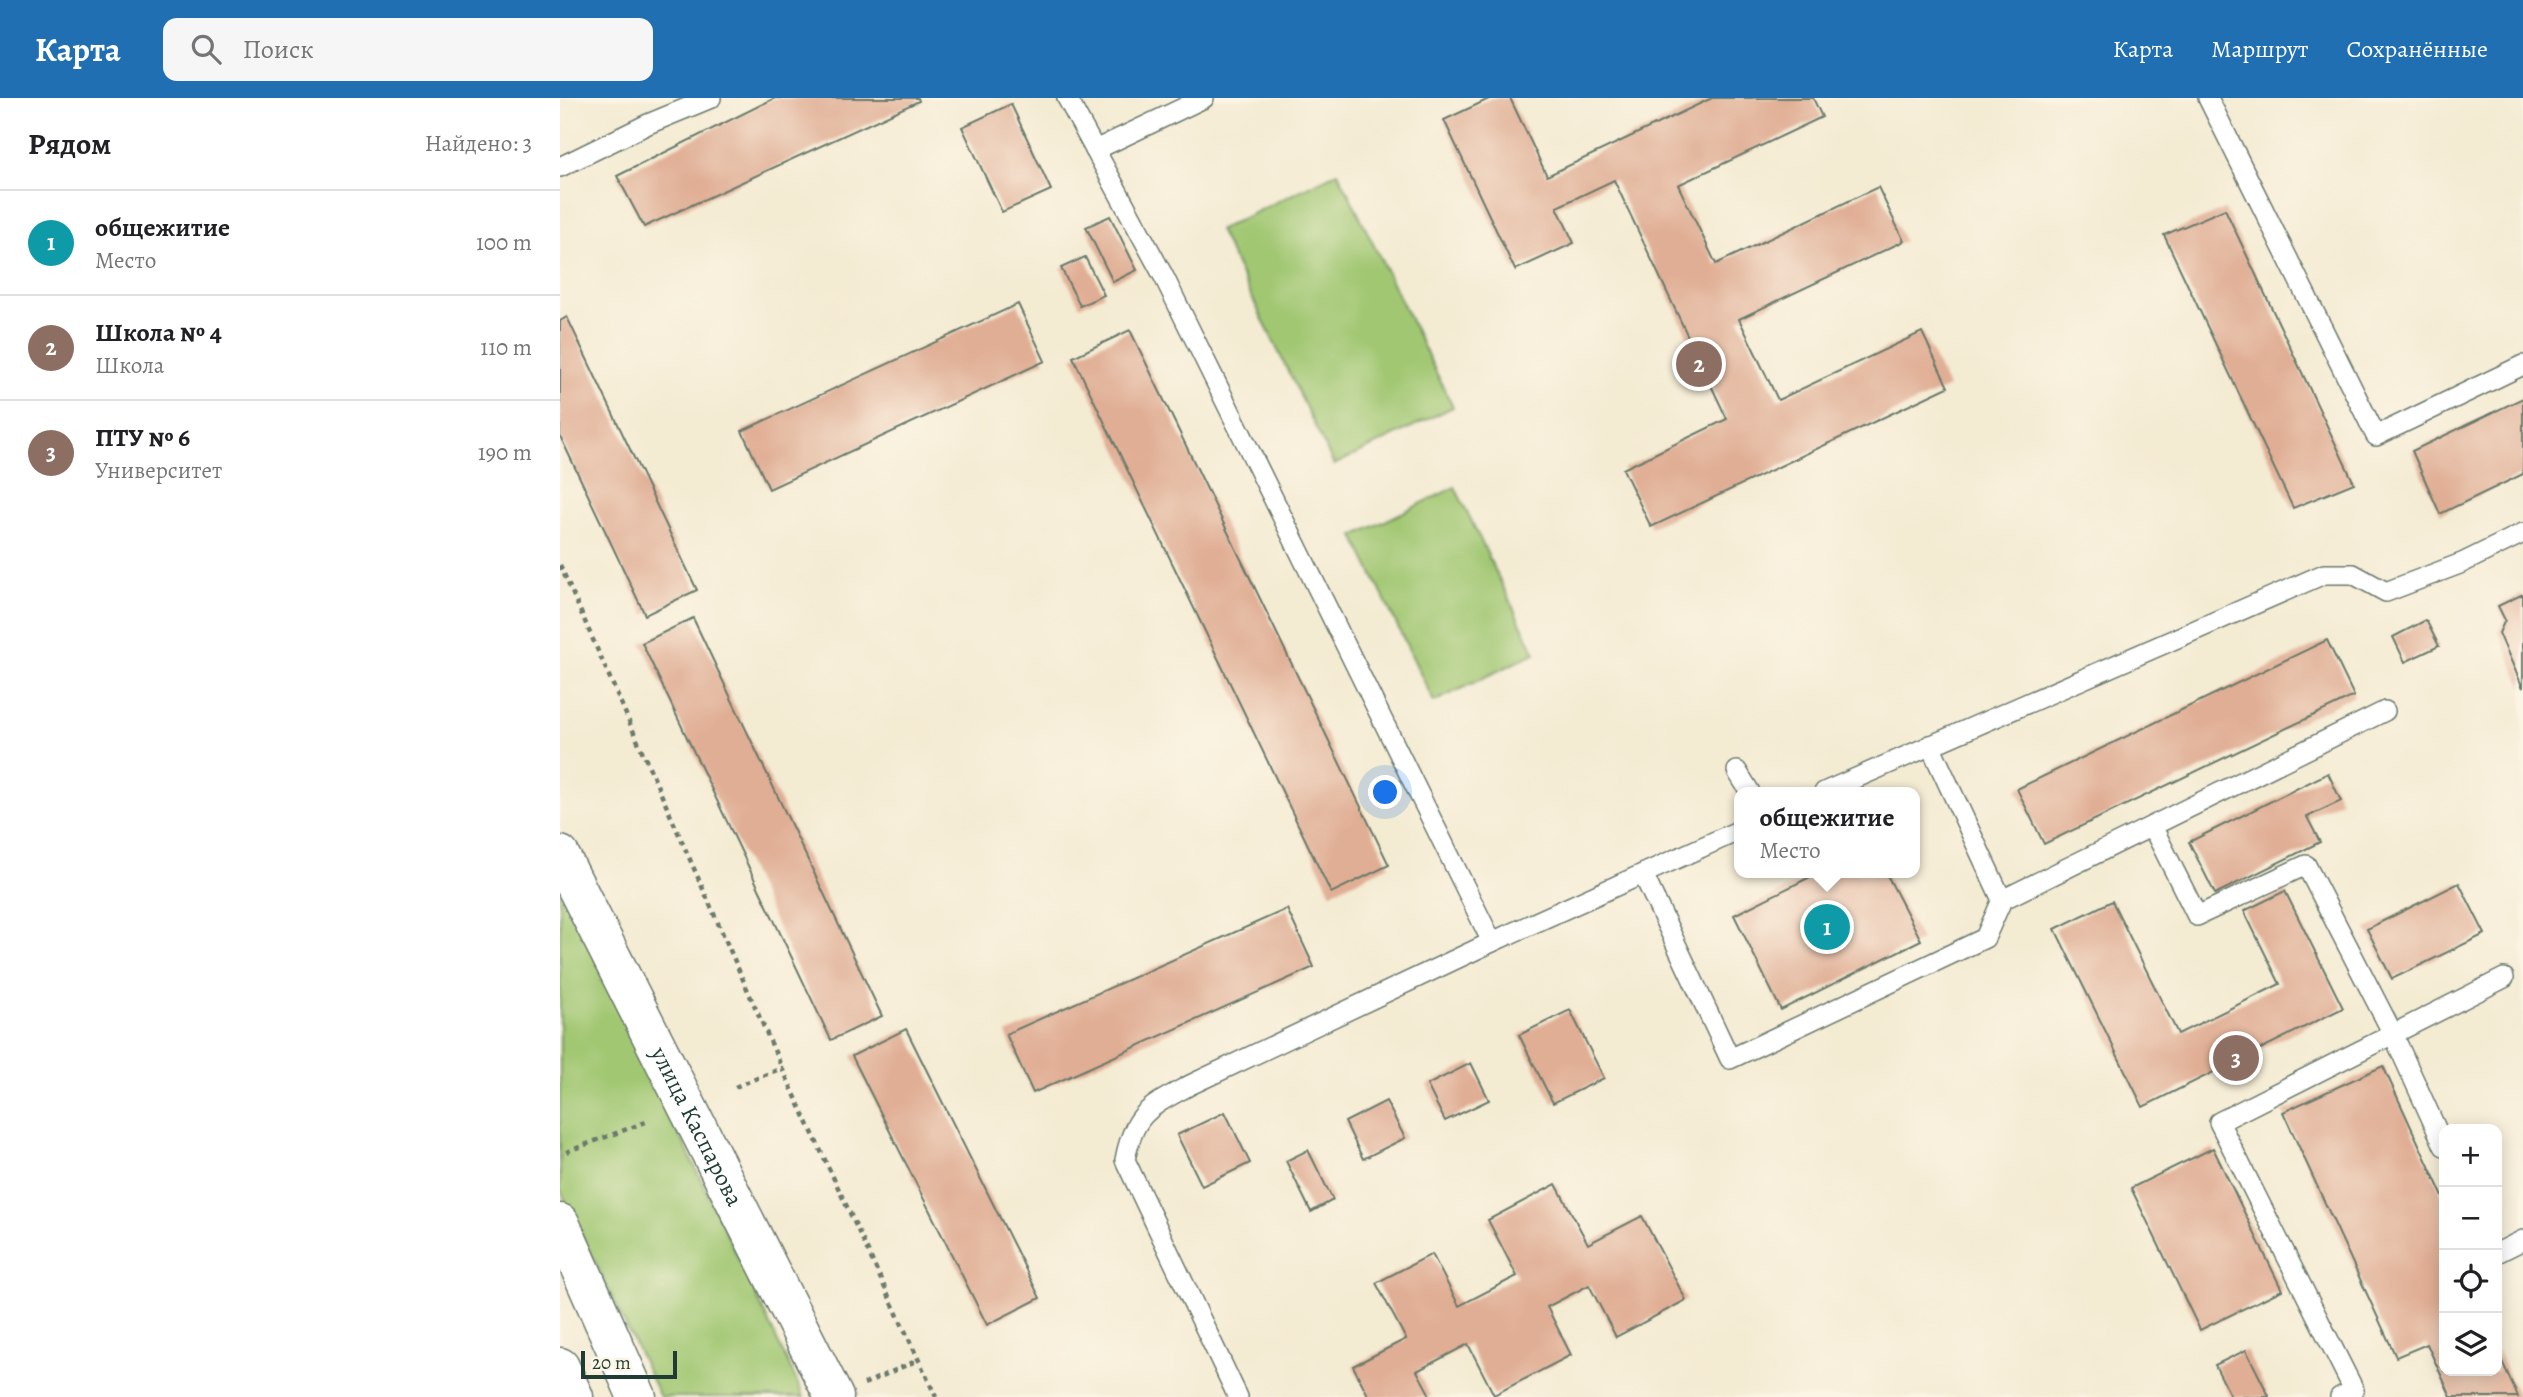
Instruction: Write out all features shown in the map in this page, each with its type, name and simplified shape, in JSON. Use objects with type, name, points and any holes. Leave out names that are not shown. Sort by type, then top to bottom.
[{"type":"street","name":"улица Каспарова","points":[[560,855],[846,1392]]},
{"type":"street","points":[[560,1223],[637,1397]]},
{"type":"street","points":[[560,1367],[574,1397]]},
{"type":"lane","points":[[560,167],[648,124],[711,98]]},
{"type":"lane","points":[[1067,98],[1164,277],[1492,942]]},
{"type":"lane","points":[[1095,150],[1204,98]]},
{"type":"lane","points":[[2208,98],[2376,436],[2523,365]]},
{"type":"lane","points":[[1835,787],[2324,574],[2353,574],[2386,592],[2462,563],[2523,533]]},
{"type":"lane","points":[[1643,874],[1730,1059],[1985,938],[2002,900],[2385,711]]},
{"type":"lane","points":[[1930,745],[2002,900]]},
{"type":"lane","points":[[1737,771],[1747,787]]},
{"type":"lane","points":[[2152,826],[2197,916],[2306,865],[2393,1034],[2439,1135]]},
{"type":"lane","points":[[1238,1397],[1125,1160],[1130,1133],[1151,1107],[1190,1085],[1492,942],[1734,833]]},
{"type":"lane","points":[[2340,1397],[2354,1390],[2219,1122],[2504,978]]},
{"type":"lane","points":[[2502,1250],[2523,1240]]},
{"type":"path","points":[[560,565],[782,1068],[936,1397]]},
{"type":"path","points":[[735,1087],[782,1068]]},
{"type":"path","points":[[566,1152],[646,1122]]},
{"type":"path","points":[[846,1392],[918,1360]]},
{"type":"green space","points":[[1338,172],[1453,407],[1334,465],[1219,230]]},
{"type":"green space","points":[[1455,487],[1535,653],[1434,702],[1354,536]]},
{"type":"green space","points":[[560,882],[804,1397],[660,1397],[560,1189]]},
{"type":"building","points":[[775,98],[918,98],[919,101],[644,227],[617,176]]},
{"type":"building","points":[[1491,98],[1510,98],[1547,176],[1712,98],[1813,98],[1822,117],[1678,185],[1716,264],[1878,187],[1904,241],[1739,319],[1778,400],[1922,332],[1948,387],[1651,527],[1623,469],[1727,419],[1614,180],[1557,207],[1574,243],[1515,270],[1444,120]]},
{"type":"building","points":[[1011,104],[1051,190],[1002,212],[962,127]]},
{"type":"building","points":[[2225,209],[2354,483],[2293,508],[2164,235]]},
{"type":"building","points":[[1110,216],[1137,270],[1113,282],[1086,227]]},
{"type":"building","points":[[1085,257],[1104,295],[1080,306],[1061,268]]},
{"type":"building","points":[[1018,304],[1045,361],[769,489],[742,431]]},
{"type":"building","points":[[567,317],[697,590],[645,615],[560,436],[560,321]]},
{"type":"building","points":[[1130,330],[1389,865],[1331,893],[1073,357]]},
{"type":"building","points":[[2523,398],[2523,474],[2440,514],[2412,451]]},
{"type":"building","points":[[2523,594],[2523,688],[2499,633],[2505,620],[2498,606]]},
{"type":"building","points":[[693,618],[882,1016],[831,1040],[642,643]]},
{"type":"building","points":[[2426,620],[2439,646],[2405,662],[2393,637]]},
{"type":"building","points":[[2327,640],[2354,696],[2044,844],[2017,789]]},
{"type":"building","points":[[2328,773],[2341,801],[2307,817],[2320,842],[2215,894],[2189,842]]},
{"type":"building","points":[[1808,878],[1889,878],[1921,940],[1781,1010],[1734,915]]},
{"type":"building","points":[[2459,883],[2485,934],[2392,979],[2367,929]]},
{"type":"building","points":[[2285,891],[2343,1008],[2143,1107],[2055,929],[2112,901],[2178,1034],[2280,984],[2244,911]]},
{"type":"building","points":[[1287,909],[1314,967],[1033,1093],[1006,1034]]},
{"type":"building","points":[[1570,1010],[1604,1078],[1553,1103],[1519,1035]]},
{"type":"building","points":[[906,1029],[1040,1298],[987,1325],[852,1056]]},
{"type":"building","points":[[1471,1063],[1489,1100],[1445,1121],[1427,1085]]},
{"type":"building","points":[[2383,1066],[2439,1188],[2439,1370],[2427,1344],[2396,1357],[2283,1112]]},
{"type":"building","points":[[1386,1101],[1405,1138],[1363,1159],[1345,1122]]},
{"type":"building","points":[[1225,1112],[1250,1163],[1202,1186],[1177,1135]]},
{"type":"building","points":[[2213,1148],[2282,1290],[2200,1330],[2131,1188]]},
{"type":"building","points":[[1308,1150],[1333,1200],[1311,1212],[1286,1161]]},
{"type":"building","points":[[1556,1184],[1588,1244],[1642,1216],[1686,1300],[1616,1337],[1589,1285],[1547,1307],[1571,1355],[1494,1395],[1468,1344],[1417,1371],[1431,1397],[1369,1397],[1353,1366],[1406,1339],[1376,1283],[1432,1254],[1459,1306],[1517,1276],[1488,1220]]},
{"type":"building","points":[[2246,1350],[2269,1396],[2267,1397],[2231,1397],[2215,1365]]},
{"type":"building","points":[[2502,1361],[2518,1397],[2451,1397],[2441,1376],[2502,1376]]},
{"type":"place","name":"Школа № 4","points":[[1699,364]]},
{"type":"place","name":"общежитие","points":[[1827,927]]},
{"type":"place","name":"ПТУ № 6","points":[[2236,1058]]}]
